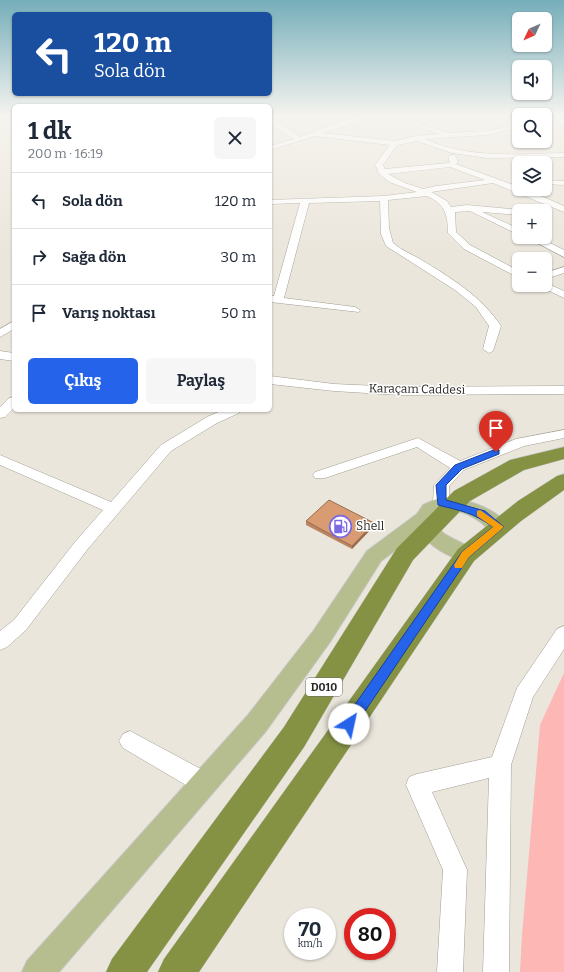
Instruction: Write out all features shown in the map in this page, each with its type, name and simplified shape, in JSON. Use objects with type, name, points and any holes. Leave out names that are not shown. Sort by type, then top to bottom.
[{"type":"highway","name":"D010","points":[[125,972],[294,737],[405,554],[437,514],[462,496],[517,465],[564,453]]},
{"type":"highway","points":[[177,972],[466,555],[499,527],[549,489],[564,481]]},
{"type":"main road","points":[[38,972],[257,723],[322,636],[374,556],[437,514],[482,514],[499,527]]},
{"type":"main road","points":[[437,514],[446,545],[466,555]]},
{"type":"street","points":[[382,161],[379,165],[381,172],[394,181],[426,193],[446,204],[449,210],[452,233],[467,247],[512,270]]},
{"type":"street","points":[[451,165],[454,161]]},
{"type":"street","points":[[381,172],[451,165],[494,182],[543,198],[564,209]]},
{"type":"street","points":[[272,202],[384,198],[426,193],[436,188],[512,181]]},
{"type":"street","points":[[552,182],[564,183]]},
{"type":"street","points":[[384,198],[386,212],[384,231],[389,244],[446,279],[480,304],[490,315],[495,326],[489,349]]},
{"type":"street","points":[[305,202],[282,285],[274,300],[355,310]]},
{"type":"street","points":[[449,210],[467,208],[512,211]]},
{"type":"street","points":[[467,208],[512,229]]},
{"type":"street","points":[[552,212],[564,209]]},
{"type":"street","points":[[544,244],[564,254]]},
{"type":"street","points":[[552,274],[564,270]]},
{"type":"street","points":[[272,283],[282,285]]},
{"type":"street","points":[[552,290],[564,295]]},
{"type":"street","points":[[0,334],[12,325]]},
{"type":"street","points":[[0,355],[12,357]]},
{"type":"street","name":"Karaçam Caddesi","points":[[272,380],[312,386],[442,392],[533,388],[564,390]]},
{"type":"street","points":[[272,392],[312,386]]},
{"type":"street","points":[[0,414],[12,403]]},
{"type":"street","points":[[2,638],[20,625],[81,546],[166,448],[212,420],[230,412]]},
{"type":"street","points":[[437,514],[441,485],[459,467],[521,442],[564,434]]},
{"type":"street","points":[[320,476],[418,442],[459,467]]},
{"type":"street","points":[[0,460],[114,509]]},
{"type":"street","points":[[496,972],[500,765],[524,694],[564,634]]},
{"type":"street","points":[[130,741],[204,783]]},
{"type":"street","points":[[450,972],[455,870],[417,785],[500,765]]},
{"type":"shaded area","points":[[564,673],[564,972],[520,972],[540,725]]},
{"type":"building","points":[[329,500],[374,523],[352,546],[306,521]]},
{"type":"slow traffic","points":[[459,565],[466,555],[499,527],[480,513]]},
{"type":"place","name":"Shell","points":[[340,526]]},
{"type":"route","points":[[349,724],[466,555],[499,527],[482,514],[454,504],[441,503],[441,485],[459,467],[496,452]]}]
